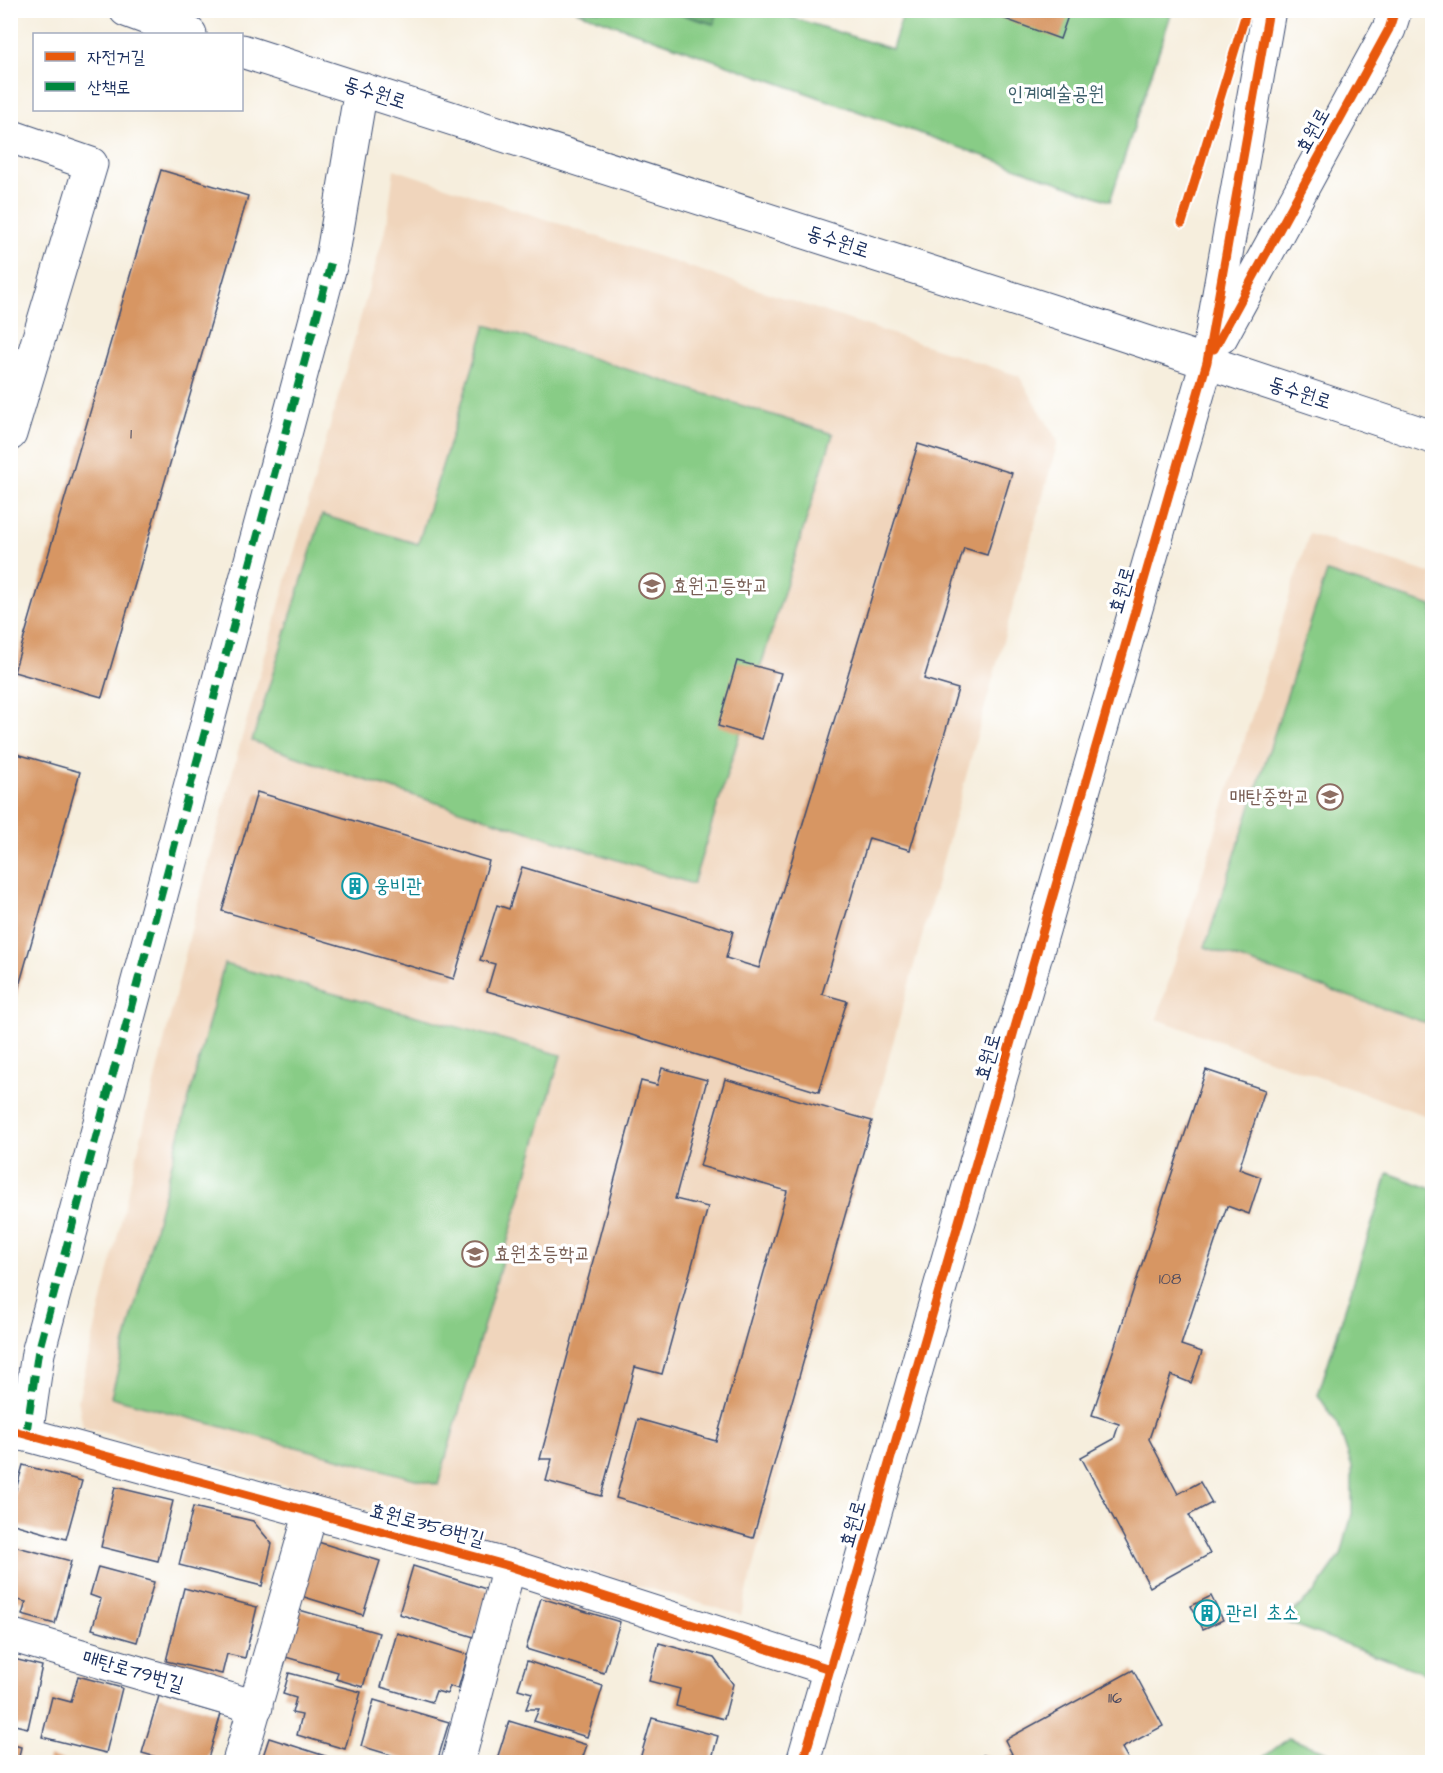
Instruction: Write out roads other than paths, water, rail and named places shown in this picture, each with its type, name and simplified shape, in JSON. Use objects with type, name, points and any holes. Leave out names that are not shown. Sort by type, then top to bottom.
[{"type":"street","points":[[126,10],[187,33]]},
{"type":"street","name":"효원로","points":[[803,1762],[1207,362],[1269,10]]},
{"type":"street","name":"효원로","points":[[1207,362],[1389,29],[1395,10]]},
{"type":"street","name":"동수원로","points":[[243,51],[1207,362],[1432,437]]},
{"type":"street","points":[[18,1432],[332,259],[362,89]]},
{"type":"street","points":[[10,136],[91,164],[10,434]]},
{"type":"street","name":"효원로358번길","points":[[18,1432],[509,1566],[830,1669]]},
{"type":"street","points":[[239,1762],[311,1512]]},
{"type":"street","points":[[458,1762],[509,1566]]},
{"type":"street","name":"매탄로79번길","points":[[10,1635],[256,1707]]},
{"type":"place","name":"효원고등학교","points":[[652,586]]},
{"type":"place","name":"매탄중학교","points":[[1330,797]]},
{"type":"place","name":"웅비관","points":[[355,886]]},
{"type":"place","name":"효원초등학교","points":[[475,1254]]},
{"type":"place","name":"관리 초소","points":[[1207,1613]]},
{"type":"park label","name":"인계예술공원","points":[[1056,94]]}]
